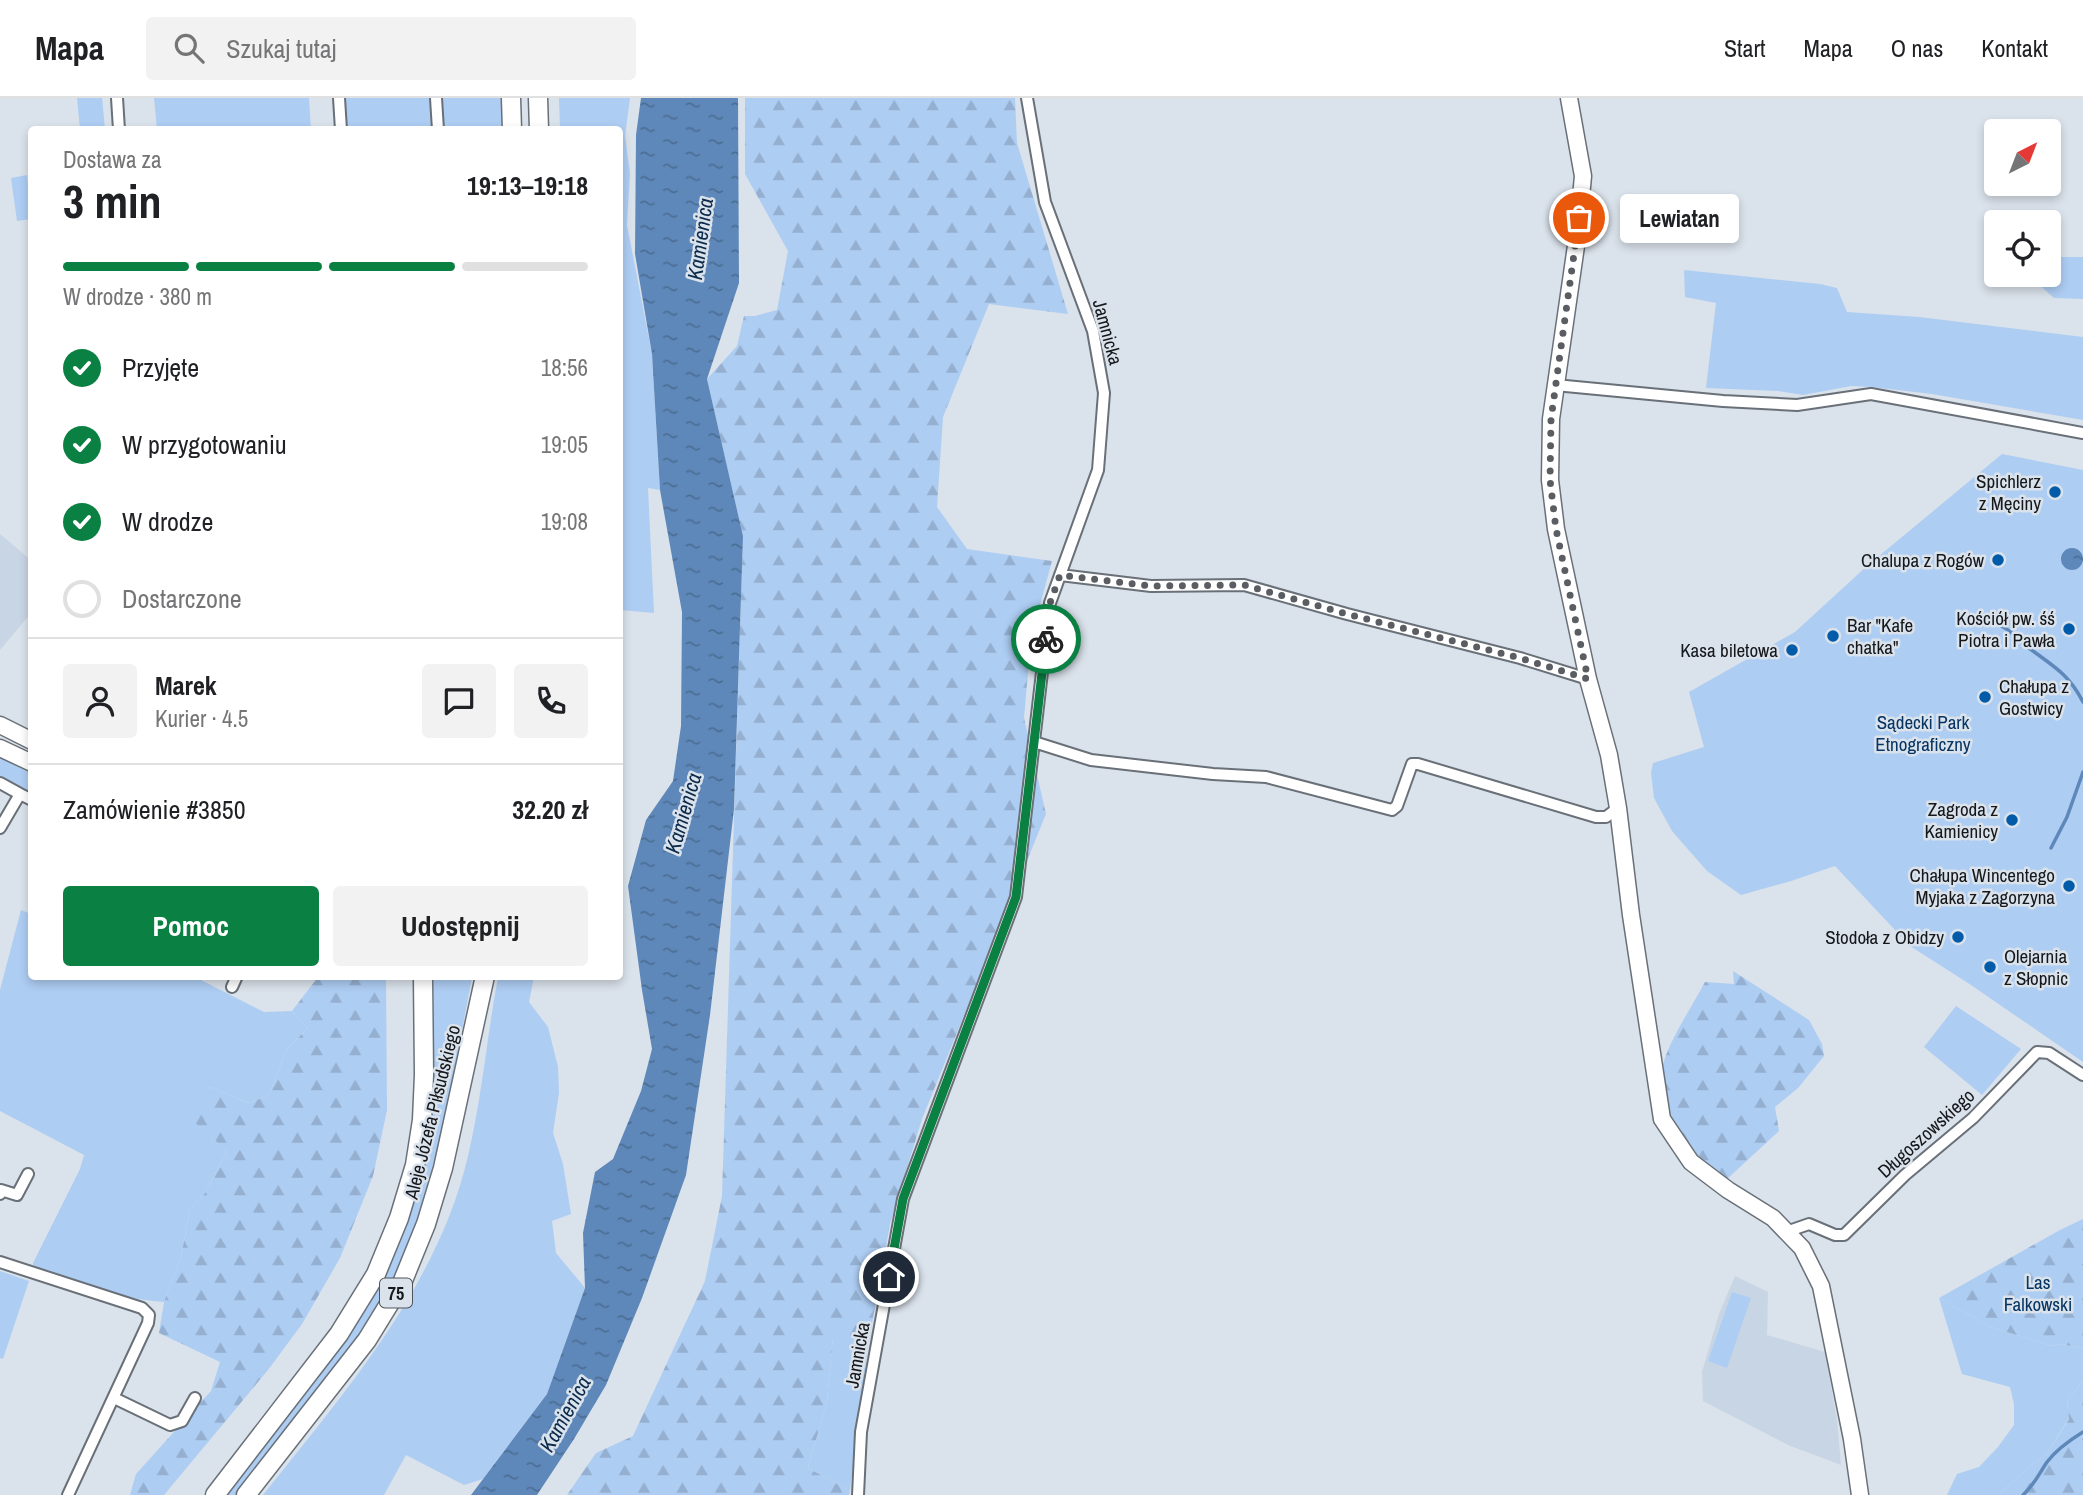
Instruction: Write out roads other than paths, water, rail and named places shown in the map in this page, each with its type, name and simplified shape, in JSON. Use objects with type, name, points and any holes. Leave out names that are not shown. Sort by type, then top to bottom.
[{"type":"main road","points":[[511,98],[512,126]]},
{"type":"main road","points":[[538,98],[539,126]]},
{"type":"main road","name":"Aleje Józefa Piłsudskiego","points":[[215,1495],[339,1334],[376,1274],[399,1218],[415,1165],[422,1120],[423,980]]},
{"type":"main road","name":"Aleje Józefa Piłsudskiego","points":[[246,1495],[367,1340],[402,1283],[426,1224],[443,1168],[484,980]]},
{"type":"street","points":[[117,98],[119,126]]},
{"type":"street","points":[[339,98],[341,126]]},
{"type":"street","points":[[436,98],[438,126]]},
{"type":"street","name":"Jamnicka","points":[[858,1495],[862,1432],[903,1199],[1016,897],[1050,603],[1097,470],[1104,394],[1093,331],[1045,202],[1027,98]]},
{"type":"street","points":[[1569,98],[1583,176],[1577,239],[1550,425],[1551,492],[1556,529],[1588,679],[1609,755],[1662,1119],[1691,1162],[1728,1190],[1773,1218],[1802,1248],[1821,1286],[1852,1439],[1860,1495]]},
{"type":"street","points":[[1555,385],[1723,401],[1797,405],[1871,394],[2083,433]]},
{"type":"street","points":[[1060,575],[1151,586],[1244,585],[1520,658],[1588,679]]},
{"type":"street","points":[[0,725],[28,739]]},
{"type":"street","points":[[1034,742],[1091,760],[1213,774],[1266,777],[1392,810],[1397,806],[1412,764],[1596,817],[1606,817],[1618,808]]},
{"type":"street","points":[[0,748],[28,761]]},
{"type":"street","points":[[0,783],[28,798]]},
{"type":"street","points":[[0,828],[20,794]]},
{"type":"street","name":"Długoszowskiego","points":[[1786,1232],[1809,1224],[1835,1235],[1844,1235],[1878,1199],[1973,1118],[2037,1052],[2049,1053],[2083,1075]]},
{"type":"street","points":[[0,1194],[1,1190],[17,1195],[28,1174]]},
{"type":"street","points":[[0,1262],[142,1308],[149,1315],[148,1323],[68,1495]]},
{"type":"street","points":[[114,1398],[170,1425],[182,1421],[195,1398]]},
{"type":"water","name":"Kamienica","points":[[641,98],[738,98],[739,283],[707,379],[743,536],[734,809],[710,1015],[686,1175],[642,1298],[606,1385],[537,1495],[471,1495],[547,1394],[585,1288],[583,1233],[595,1172],[613,1159],[641,1091],[652,1049],[628,886],[646,820],[673,781],[681,726],[682,612],[660,490],[652,354],[635,254],[636,135]]},
{"type":"water","points":[[2072,548],[2080,551],[2083,559],[2080,567],[2072,570],[2064,567],[2061,559],[2064,551]]},
{"type":"waterway","points":[[1989,622],[2006,629],[2060,671],[2083,702]]},
{"type":"waterway","points":[[2051,848],[2067,817],[2083,772]]},
{"type":"waterway","points":[[2023,1495],[2055,1453],[2083,1432]]},
{"type":"place","name":"Lewiatan","points":[[1579,218]]},
{"type":"place","name":"Spichlerz z Męciny","points":[[2055,492]]},
{"type":"place","name":"Chalupa z Rogów","points":[[1998,560]]},
{"type":"place","name":"Kościół pw. śś Piotra i Pawła","points":[[2069,629]]},
{"type":"place","name":"Bar \"Kafe chatka\"","points":[[1833,636]]},
{"type":"place","name":"Kasa biletowa","points":[[1792,650]]},
{"type":"place","name":"Chałupa z Gostwicy","points":[[1985,697]]},
{"type":"place","name":"Zagroda z Kamienicy","points":[[2012,820]]},
{"type":"place","name":"Chałupa Wincentego Myjaka z Zagorzyna","points":[[2069,886]]},
{"type":"place","name":"Stodoła z Obidzy","points":[[1958,937]]},
{"type":"place","name":"Olejarnia z Słopnic","points":[[1990,967]]},
{"type":"park label","name":"Sądecki Park Etnograficzny","points":[[1923,733]]},
{"type":"park label","name":"Las Falkowski","points":[[2038,1293]]}]
